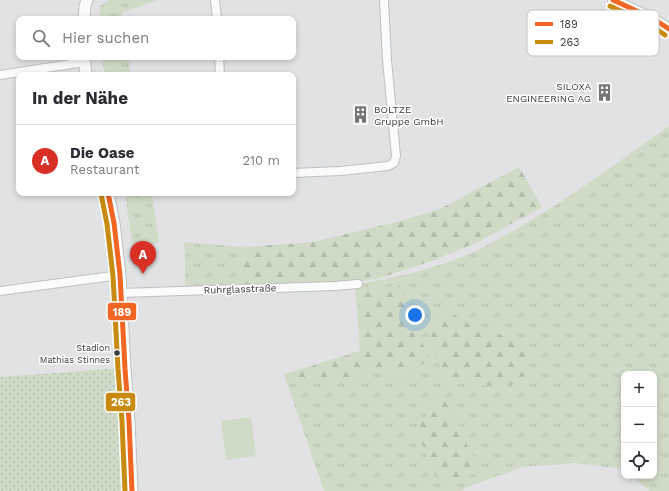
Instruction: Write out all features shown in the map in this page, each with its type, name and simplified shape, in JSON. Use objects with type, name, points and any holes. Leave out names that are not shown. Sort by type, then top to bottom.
[{"type":"main road","points":[[84,16],[87,0]]},
{"type":"main road","points":[[84,60],[86,72]]},
{"type":"main road","points":[[109,196],[114,223],[120,275],[132,491]]},
{"type":"street","points":[[216,0],[217,16]]},
{"type":"street","points":[[296,173],[340,171],[388,166],[394,163],[396,156],[387,58],[384,0]]},
{"type":"street","points":[[612,0],[634,10]]},
{"type":"street","points":[[659,23],[669,29]]},
{"type":"street","points":[[17,72],[84,60]]},
{"type":"street","points":[[219,60],[220,72]]},
{"type":"street","points":[[0,75],[16,72]]},
{"type":"street","points":[[0,291],[120,275]]},
{"type":"street","name":"Ruhrglasstraße","points":[[121,293],[358,284]]},
{"type":"green space","points":[[109,0],[157,0],[121,13],[122,16],[100,16],[100,6]]},
{"type":"green space","points":[[102,60],[128,60],[130,72],[104,72]]},
{"type":"green space","points":[[669,126],[669,491],[650,491],[635,479],[657,479],[657,371],[621,371],[621,469],[576,463],[523,467],[475,484],[460,491],[324,491],[284,374],[360,351],[355,285],[426,269],[477,251],[526,224],[588,183]]},
{"type":"green space","points":[[519,167],[542,207],[478,242],[432,261],[380,278],[357,282],[238,287],[245,247],[313,242],[400,221],[440,209]]},
{"type":"green space","points":[[125,196],[152,196],[159,243],[143,245],[142,258],[134,258]]},
{"type":"green space","points":[[183,242],[245,247],[238,287],[185,289],[185,251]]},
{"type":"green space","points":[[399,285],[430,363],[425,363],[417,367],[400,382],[397,382],[390,368],[385,367],[348,380],[340,381],[308,378],[296,382],[287,377],[287,374],[361,351],[358,292]]},
{"type":"green space","points":[[444,310],[469,324],[518,341],[525,351],[528,370],[521,379],[507,387],[494,387],[465,382],[447,381],[438,362],[429,331],[434,319]]},
{"type":"green space","points":[[108,369],[125,371],[132,491],[0,491],[0,377]]},
{"type":"green space","points":[[436,396],[445,400],[482,472],[439,484],[424,448],[417,426],[425,418]]},
{"type":"green space","points":[[251,417],[256,456],[226,460],[221,421]]},
{"type":"transit line","name":"189","points":[[613,0],[635,10]]},
{"type":"transit line","name":"263","points":[[610,6],[619,10]]},
{"type":"transit line","name":"189","points":[[659,23],[669,29]]},
{"type":"transit line","name":"263","points":[[659,31],[665,35]]},
{"type":"transit line","name":"263","points":[[101,196],[107,224],[113,276],[125,491]]},
{"type":"transit line","name":"189","points":[[109,196],[114,223],[120,275],[132,491]]},
{"type":"place","name":"SILOXA ENGINEERING AG","points":[[604,92]]},
{"type":"place","name":"BOLTZE Gruppe GmbH","points":[[361,115]]},
{"type":"place","name":"Die Oase","points":[[143,274]]},
{"type":"place","name":"Stadion Mathias Stinnes","points":[[117,353]]}]
